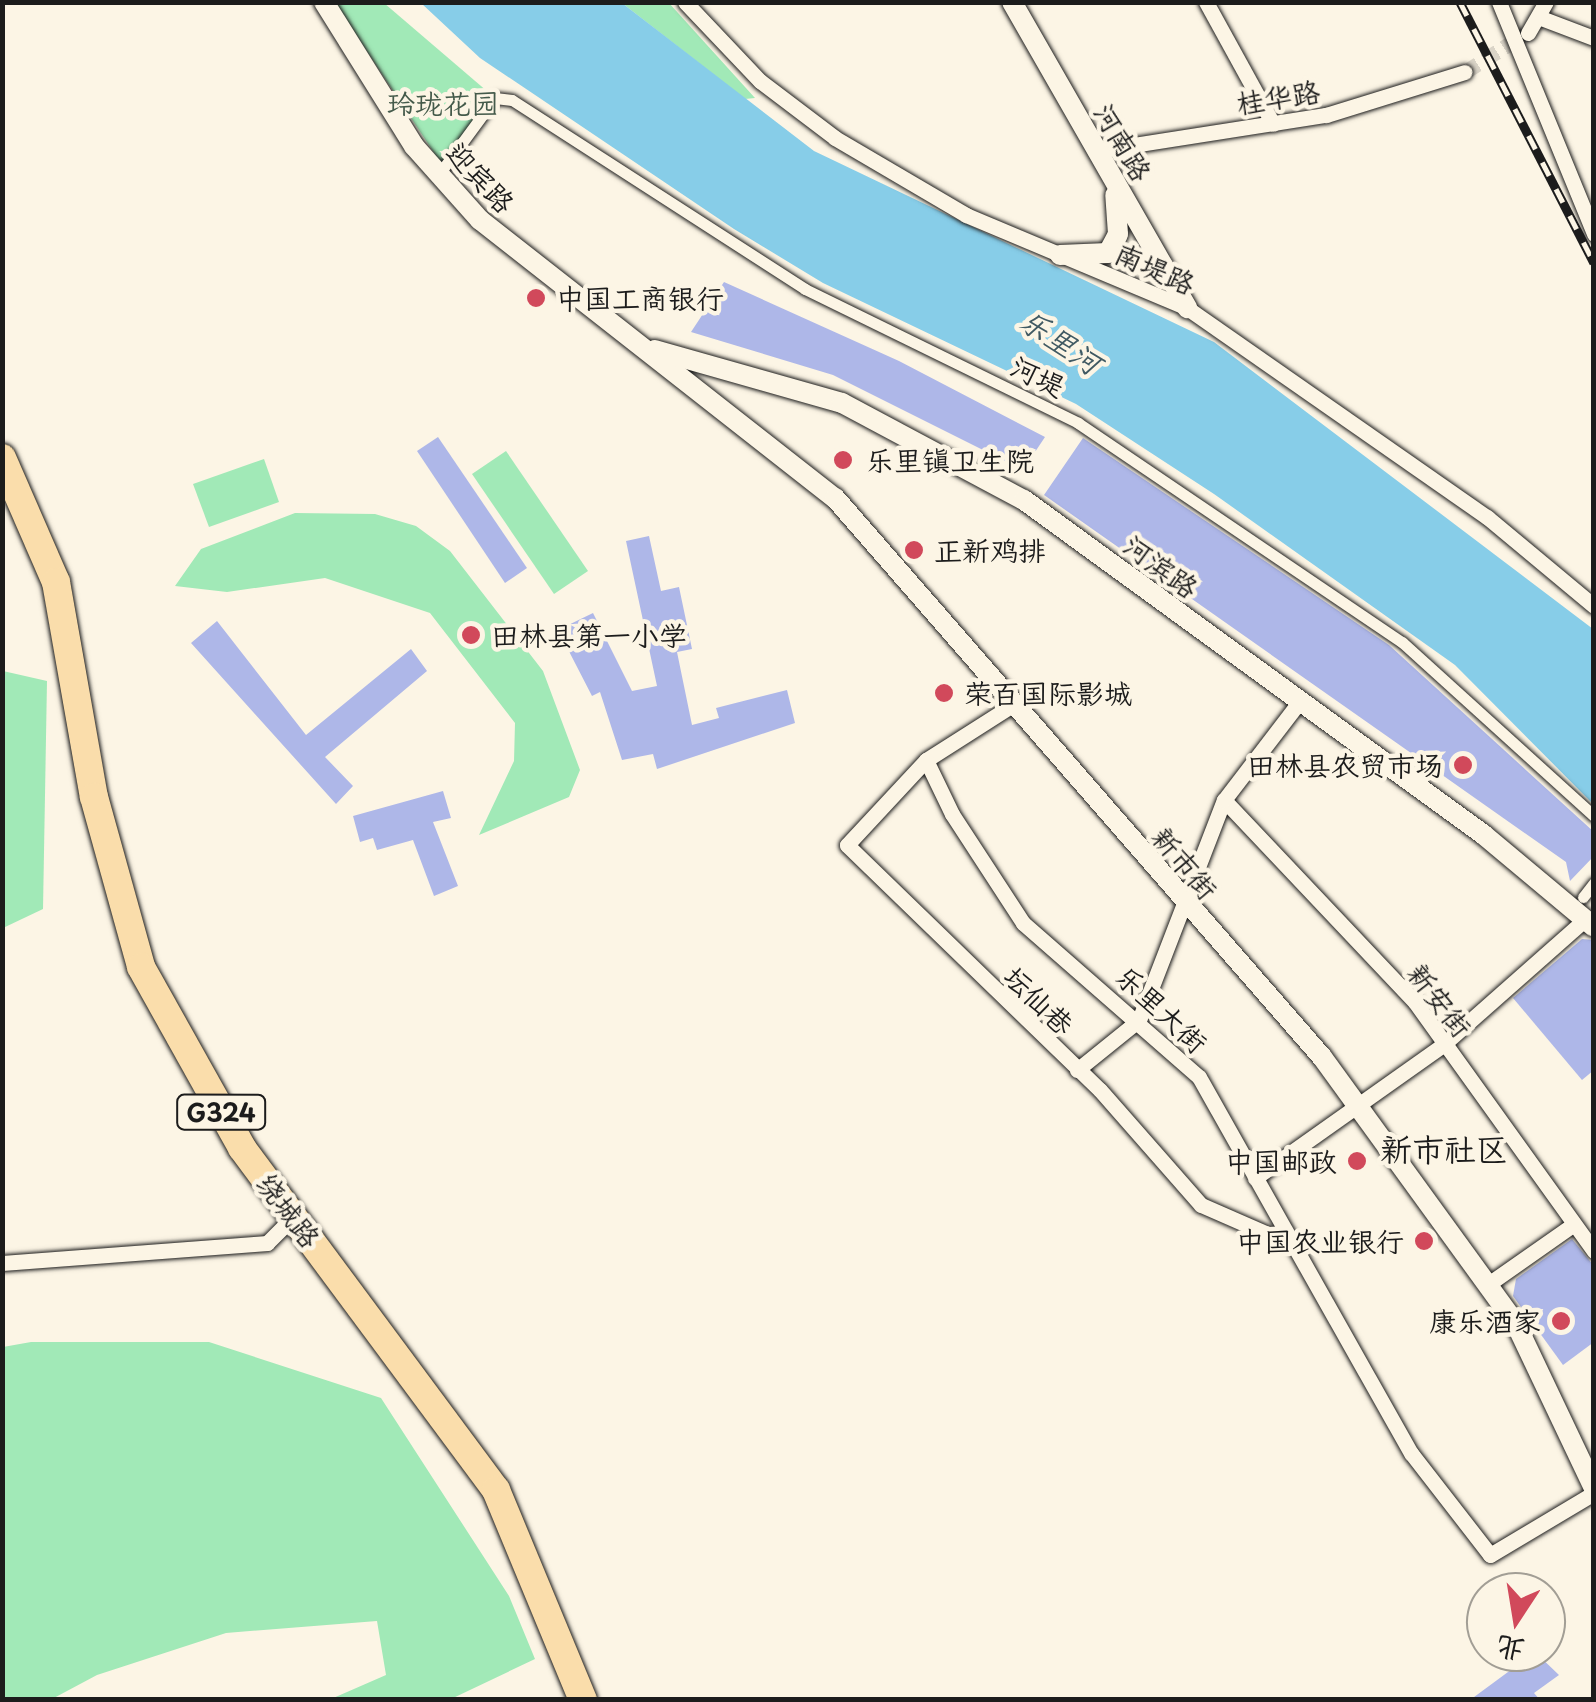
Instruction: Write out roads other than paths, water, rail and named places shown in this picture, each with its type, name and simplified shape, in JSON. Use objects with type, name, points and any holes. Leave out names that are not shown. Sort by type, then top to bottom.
[{"type":"highway","name":"绕城路","points":[[2,458],[56,582],[94,797],[142,966],[242,1148],[496,1490],[583,1700]]},
{"type":"street","name":"迎宾路","points":[[324,2],[440,174],[552,282],[643,347]]},
{"type":"street","name":"南堤路","points":[[684,2],[760,81],[835,138],[966,215],[1187,308],[1487,517],[1594,606]]},
{"type":"street","name":"河南路","points":[[1012,2],[1094,152],[1187,308]]},
{"type":"street","points":[[1206,2],[1273,124]]},
{"type":"street","points":[[1499,2],[1594,234]]},
{"type":"street","points":[[1528,32],[1543,10],[1594,38]]},
{"type":"street","name":"桂华路","points":[[1094,152],[1273,124],[1410,96],[1465,72]]},
{"type":"street","name":"河堤","points":[[440,174],[494,98],[512,100],[805,289],[1094,434],[1402,642],[1594,816]]},
{"type":"street","points":[[1060,254],[1108,252],[1120,214],[1111,178]]},
{"type":"street","name":"河滨路","points":[[643,347],[842,403],[1024,500],[1484,835],[1588,924]]},
{"type":"street","name":"新市街","points":[[643,347],[836,498],[1358,1108],[1516,1324],[1594,1491]]},
{"type":"street","points":[[695,389],[687,372],[711,366]]},
{"type":"street","points":[[1077,1070],[1139,1020],[1188,910],[1224,800],[1300,701]]},
{"type":"street","points":[[926,760],[1014,704]]},
{"type":"street","name":"乐里大街","points":[[926,760],[1023,923],[1139,1020],[1199,1078],[1411,1453],[1490,1555],[1594,1491]]},
{"type":"street","name":"坛仙巷","points":[[926,760],[847,844],[1077,1070],[1201,1205],[1295,1246]]},
{"type":"street","name":"新安街","points":[[1224,800],[1444,1044],[1594,1251]]},
{"type":"street","points":[[1582,896],[1594,883]]},
{"type":"street","points":[[1255,1178],[1444,1044],[1588,924]]},
{"type":"street","points":[[2,1262],[267,1243],[294,1216]]},
{"type":"street","points":[[1486,1284],[1574,1224]]},
{"type":"water","name":"乐里河","points":[[421,3],[622,3],[814,151],[1214,342],[1593,629],[1593,804],[1455,665],[1214,494],[1076,404],[823,283],[734,229],[480,58]]},
{"type":"tunnel","points":[[1465,72],[1525,34]]},
{"type":"railway","points":[[1460,2],[1594,263]]},
{"type":"place","name":"中国工商银行","points":[[536,298]]},
{"type":"place","name":"乐里镇卫生院","points":[[843,460]]},
{"type":"place","name":"正新鸡排","points":[[914,550]]},
{"type":"place","name":"田林县第一小学","points":[[471,635]]},
{"type":"place","name":"荣百国际影城","points":[[944,693]]},
{"type":"place","name":"田林县农贸市场","points":[[1463,765]]},
{"type":"place","name":"中国邮政","points":[[1357,1161]]},
{"type":"place","name":"中国农业银行","points":[[1424,1241]]},
{"type":"place","name":"康乐酒家","points":[[1561,1321]]},
{"type":"district","name":"新市社区","points":[[1444,1148]]},
{"type":"park label","name":"玲珑花园","points":[[443,103]]}]
